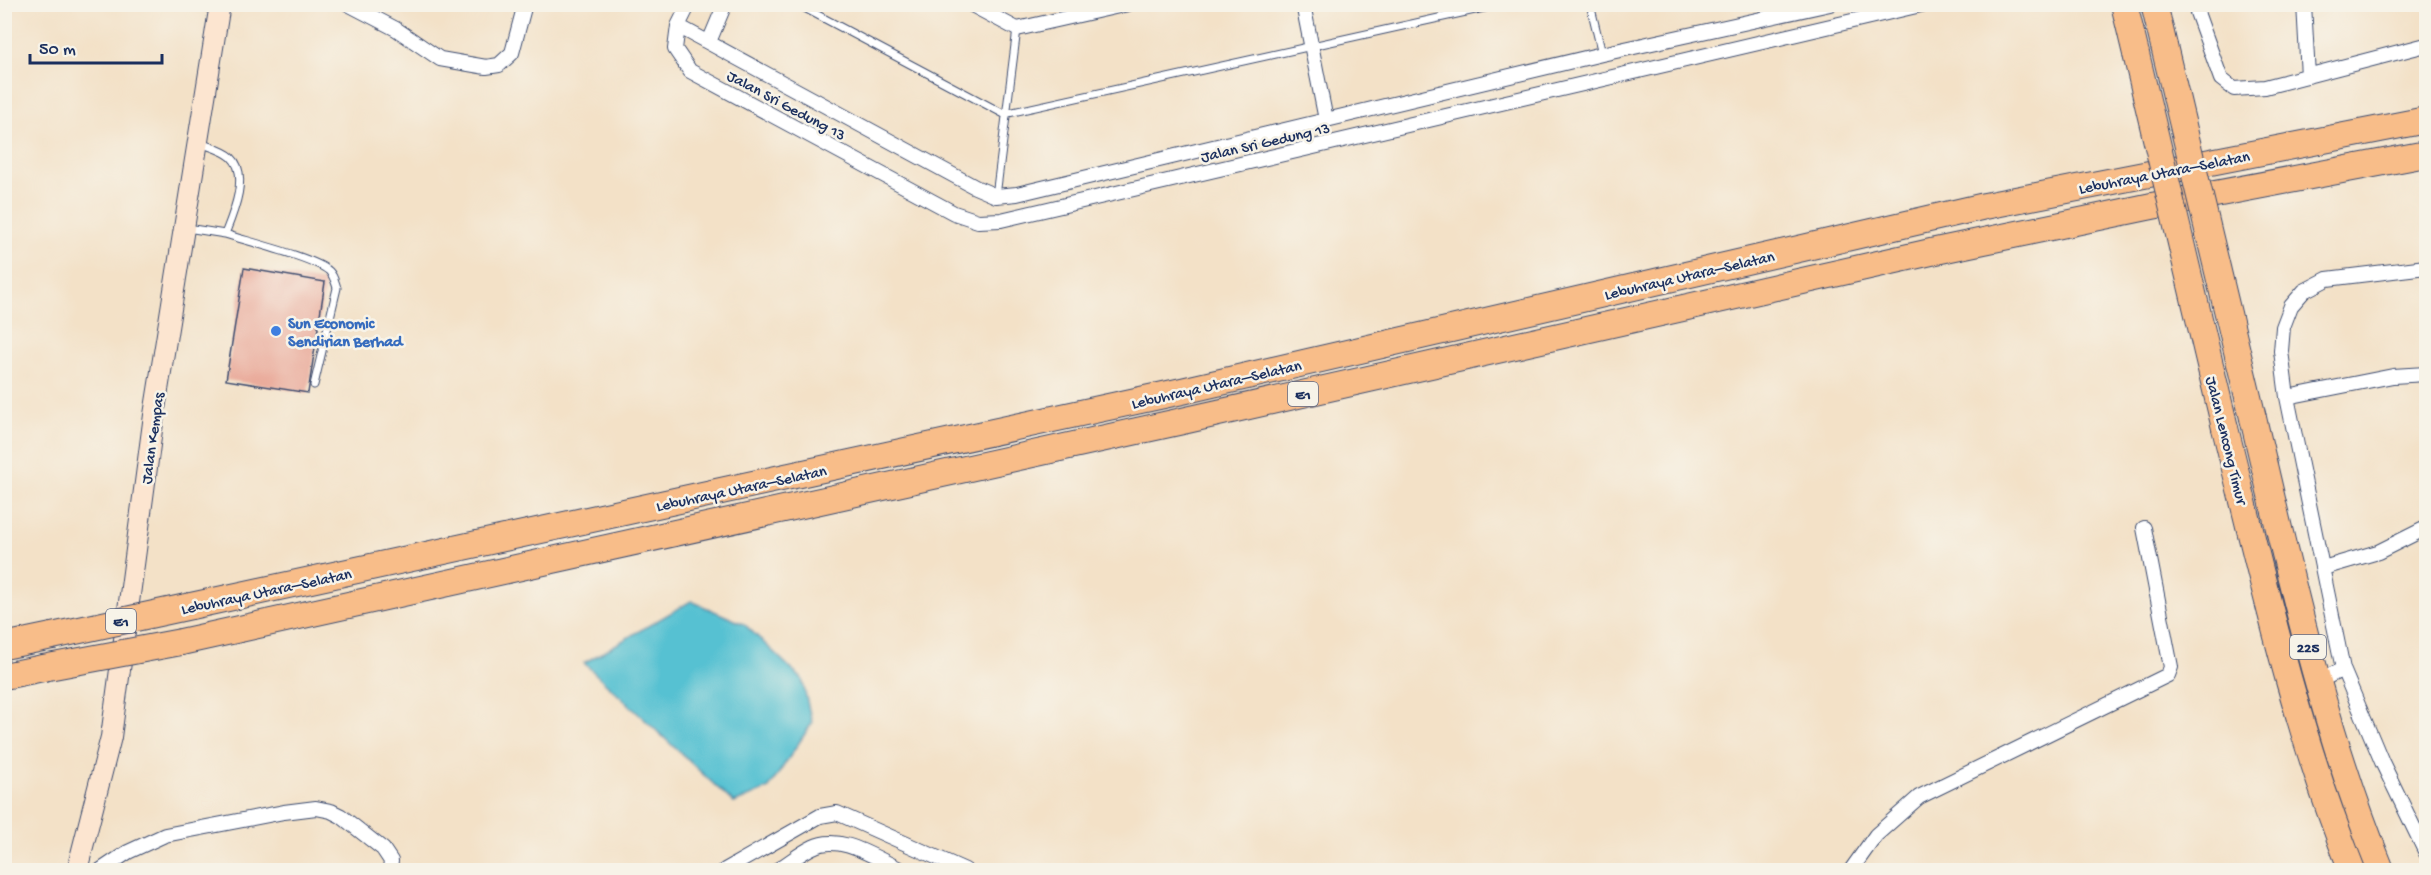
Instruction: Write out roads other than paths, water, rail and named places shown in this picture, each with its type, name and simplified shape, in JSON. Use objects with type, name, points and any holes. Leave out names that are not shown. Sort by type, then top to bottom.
[{"type":"highway","name":"Jalan Lencong Timur","points":[[2124,4],[2225,428],[2293,698],[2323,792],[2352,870]]},
{"type":"highway","name":"Jalan Lencong Timur","points":[[2154,4],[2317,682],[2343,766],[2381,870]]},
{"type":"highway","name":"Lebuhraya Utara–Selatan","points":[[4,646],[1182,392],[1985,206],[2427,120]]},
{"type":"highway","name":"Lebuhraya Utara–Selatan","points":[[4,676],[181,642],[1943,250],[2152,206],[2427,154]]},
{"type":"main road","name":"Jalan Kempas","points":[[79,870],[111,736],[154,415],[220,4]]},
{"type":"street","points":[[348,4],[396,29],[440,59],[486,67],[499,64],[512,53],[525,4]]},
{"type":"street","name":"Jalan Sri Gedung 13","points":[[689,4],[678,26],[675,49],[690,71],[954,213],[978,221],[1001,220],[1898,7],[1925,4]]},
{"type":"street","points":[[709,42],[725,4]]},
{"type":"street","points":[[970,4],[1017,29],[1128,4]]},
{"type":"street","points":[[1303,4],[1326,120]]},
{"type":"street","name":"Jalan Sri Gedung 13","points":[[678,26],[975,188],[996,195],[1017,194],[1602,54],[1830,4]]},
{"type":"street","points":[[2194,4],[2221,79],[2234,89],[2265,87],[2427,45]]},
{"type":"street","points":[[2304,4],[2308,76]]},
{"type":"street","points":[[2427,267],[2327,279],[2304,291],[2291,306],[2283,327],[2281,351],[2287,397],[2343,669],[2382,762],[2427,853]]},
{"type":"street","points":[[2287,397],[2393,376],[2427,374]]},
{"type":"street","points":[[1851,870],[1876,835],[1919,797],[2168,675],[2171,667],[2144,528]]},
{"type":"street","points":[[2323,568],[2378,552],[2427,528]]},
{"type":"street","points":[[2317,682],[2343,669]]},
{"type":"street","points":[[101,870],[116,866],[144,843],[165,835],[316,808],[341,816],[382,849],[391,861],[390,870]]},
{"type":"street","points":[[725,870],[820,816],[837,813],[965,870]]},
{"type":"street","points":[[777,870],[814,846],[832,842],[846,845],[902,870]]},
{"type":"lane","points":[[797,4],[1004,114],[1502,4]]},
{"type":"lane","points":[[1590,4],[1602,54]]},
{"type":"lane","points":[[996,195],[1004,114],[1017,29]]},
{"type":"lane","points":[[198,142],[230,156],[237,165],[240,178],[225,234]]},
{"type":"lane","points":[[184,228],[225,234],[310,262],[327,269],[334,277],[337,288],[314,385]]},
{"type":"water","points":[[691,601],[744,624],[802,679],[812,723],[769,788],[734,803],[584,663]]},
{"type":"place","name":"Sun Economic Sendirian Berhad","points":[[276,331]]}]
